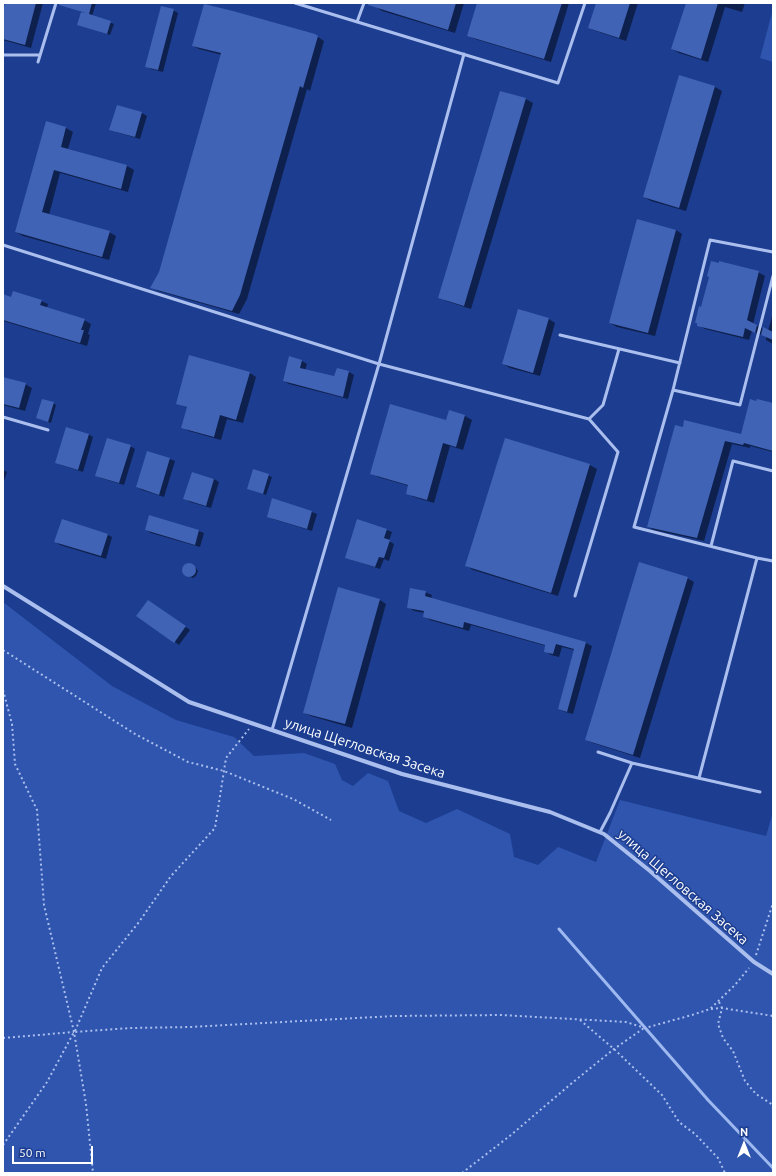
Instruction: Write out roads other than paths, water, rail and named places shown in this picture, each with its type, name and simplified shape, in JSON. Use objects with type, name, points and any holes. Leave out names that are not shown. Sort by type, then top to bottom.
[{"type":"street","name":"улица Щегловская Засека","points":[[3,586],[189,702],[402,774],[550,812],[604,834],[650,871],[754,962],[773,974]]},
{"type":"lane","points":[[38,62],[56,3]]},
{"type":"lane","points":[[295,3],[558,82],[585,3]]},
{"type":"lane","points":[[358,22],[364,3]]},
{"type":"lane","points":[[272,730],[379,364],[464,54]]},
{"type":"lane","points":[[3,55],[40,55]]},
{"type":"lane","points":[[773,252],[710,240],[674,390],[634,527],[773,561]]},
{"type":"lane","points":[[3,245],[379,364],[589,419],[618,452],[575,596]]},
{"type":"lane","points":[[674,390],[740,405],[773,276]]},
{"type":"lane","points":[[560,335],[680,363]]},
{"type":"lane","points":[[589,419],[603,405],[618,349]]},
{"type":"lane","points":[[3,417],[48,430]]},
{"type":"lane","points":[[711,546],[734,461],[773,471]]},
{"type":"lane","points":[[699,778],[757,558]]},
{"type":"lane","points":[[598,752],[632,763],[760,792]]},
{"type":"lane","points":[[600,832],[632,763]]},
{"type":"waterway","points":[[559,929],[708,1100],[773,1168]]}]
